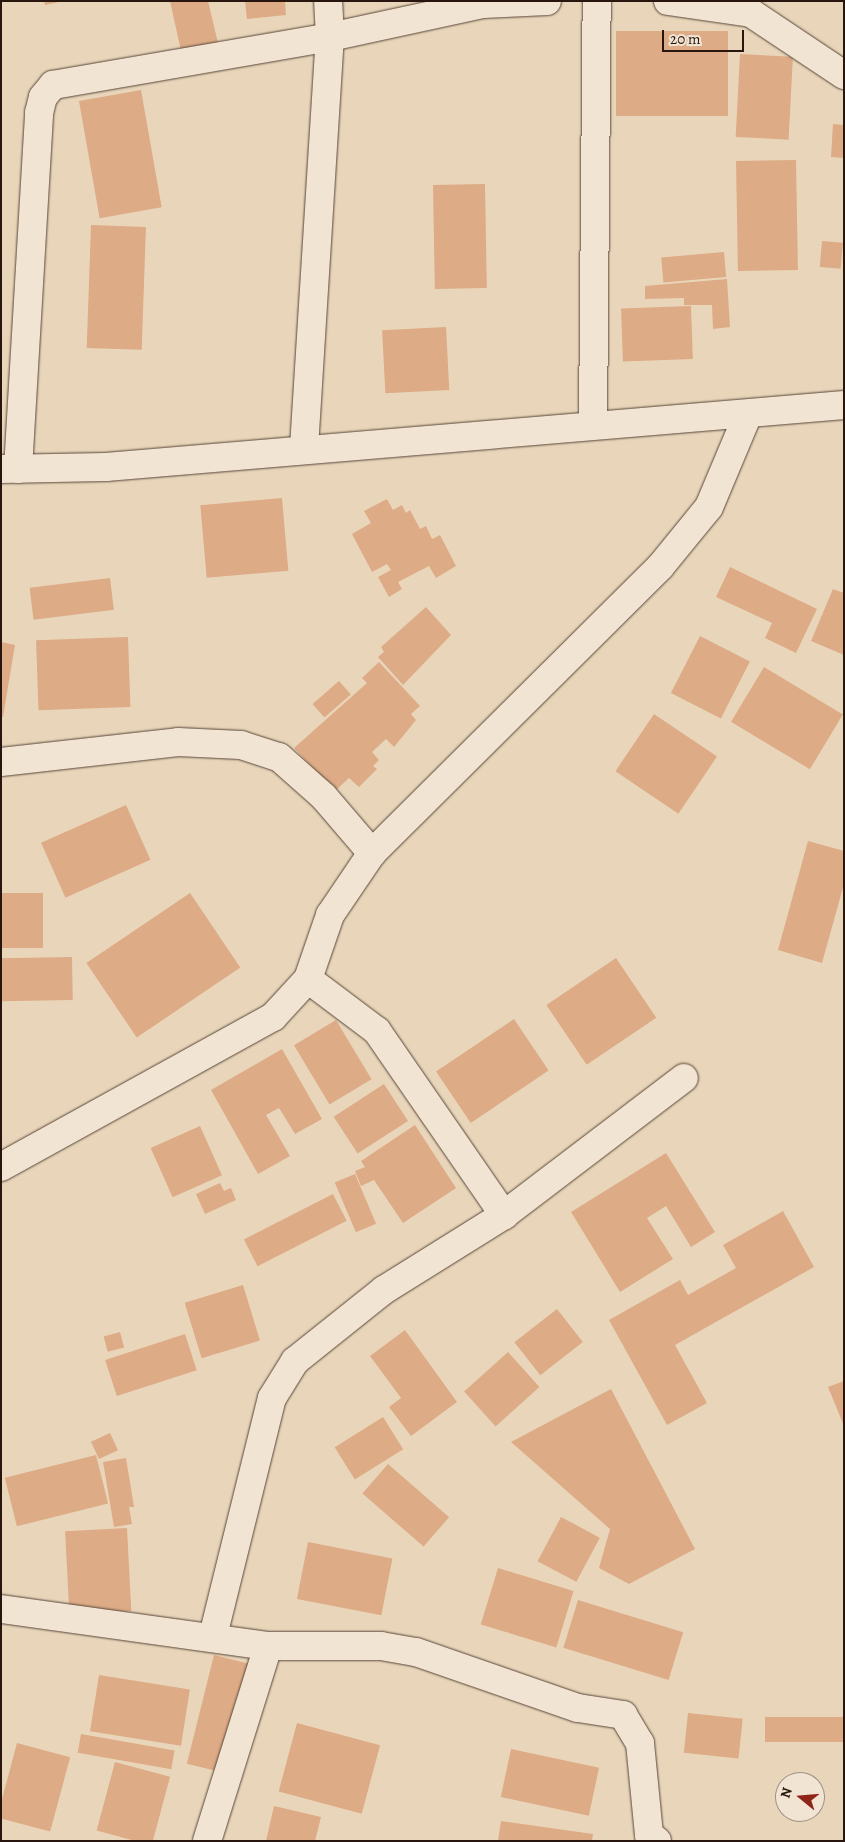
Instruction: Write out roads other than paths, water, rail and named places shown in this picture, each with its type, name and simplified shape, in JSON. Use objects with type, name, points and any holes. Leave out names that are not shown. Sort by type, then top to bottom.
[{"type":"street","points":[[304,448],[330,36],[328,1]]},
{"type":"street","points":[[547,1],[483,4],[330,36],[53,85],[43,97],[10,469],[106,467],[304,448],[844,405]]},
{"type":"street","points":[[593,425],[597,1]]},
{"type":"street","points":[[668,1],[751,13],[844,75]]},
{"type":"street","points":[[1,1167],[232,1044],[273,1017],[308,979],[330,915],[372,853],[660,568],[709,507],[748,414]]},
{"type":"street","points":[[1,762],[178,742],[241,745],[279,757],[324,797],[372,853]]},
{"type":"street","points":[[308,979],[377,1031],[504,1216]]},
{"type":"street","points":[[213,1636],[272,1398],[295,1361],[384,1290],[504,1216],[684,1078]]},
{"type":"street","points":[[1,1609],[213,1636],[268,1646],[381,1646],[416,1652],[578,1708],[622,1715],[640,1743],[649,1835],[657,1841]]},
{"type":"street","points":[[207,1841],[268,1646]]}]
